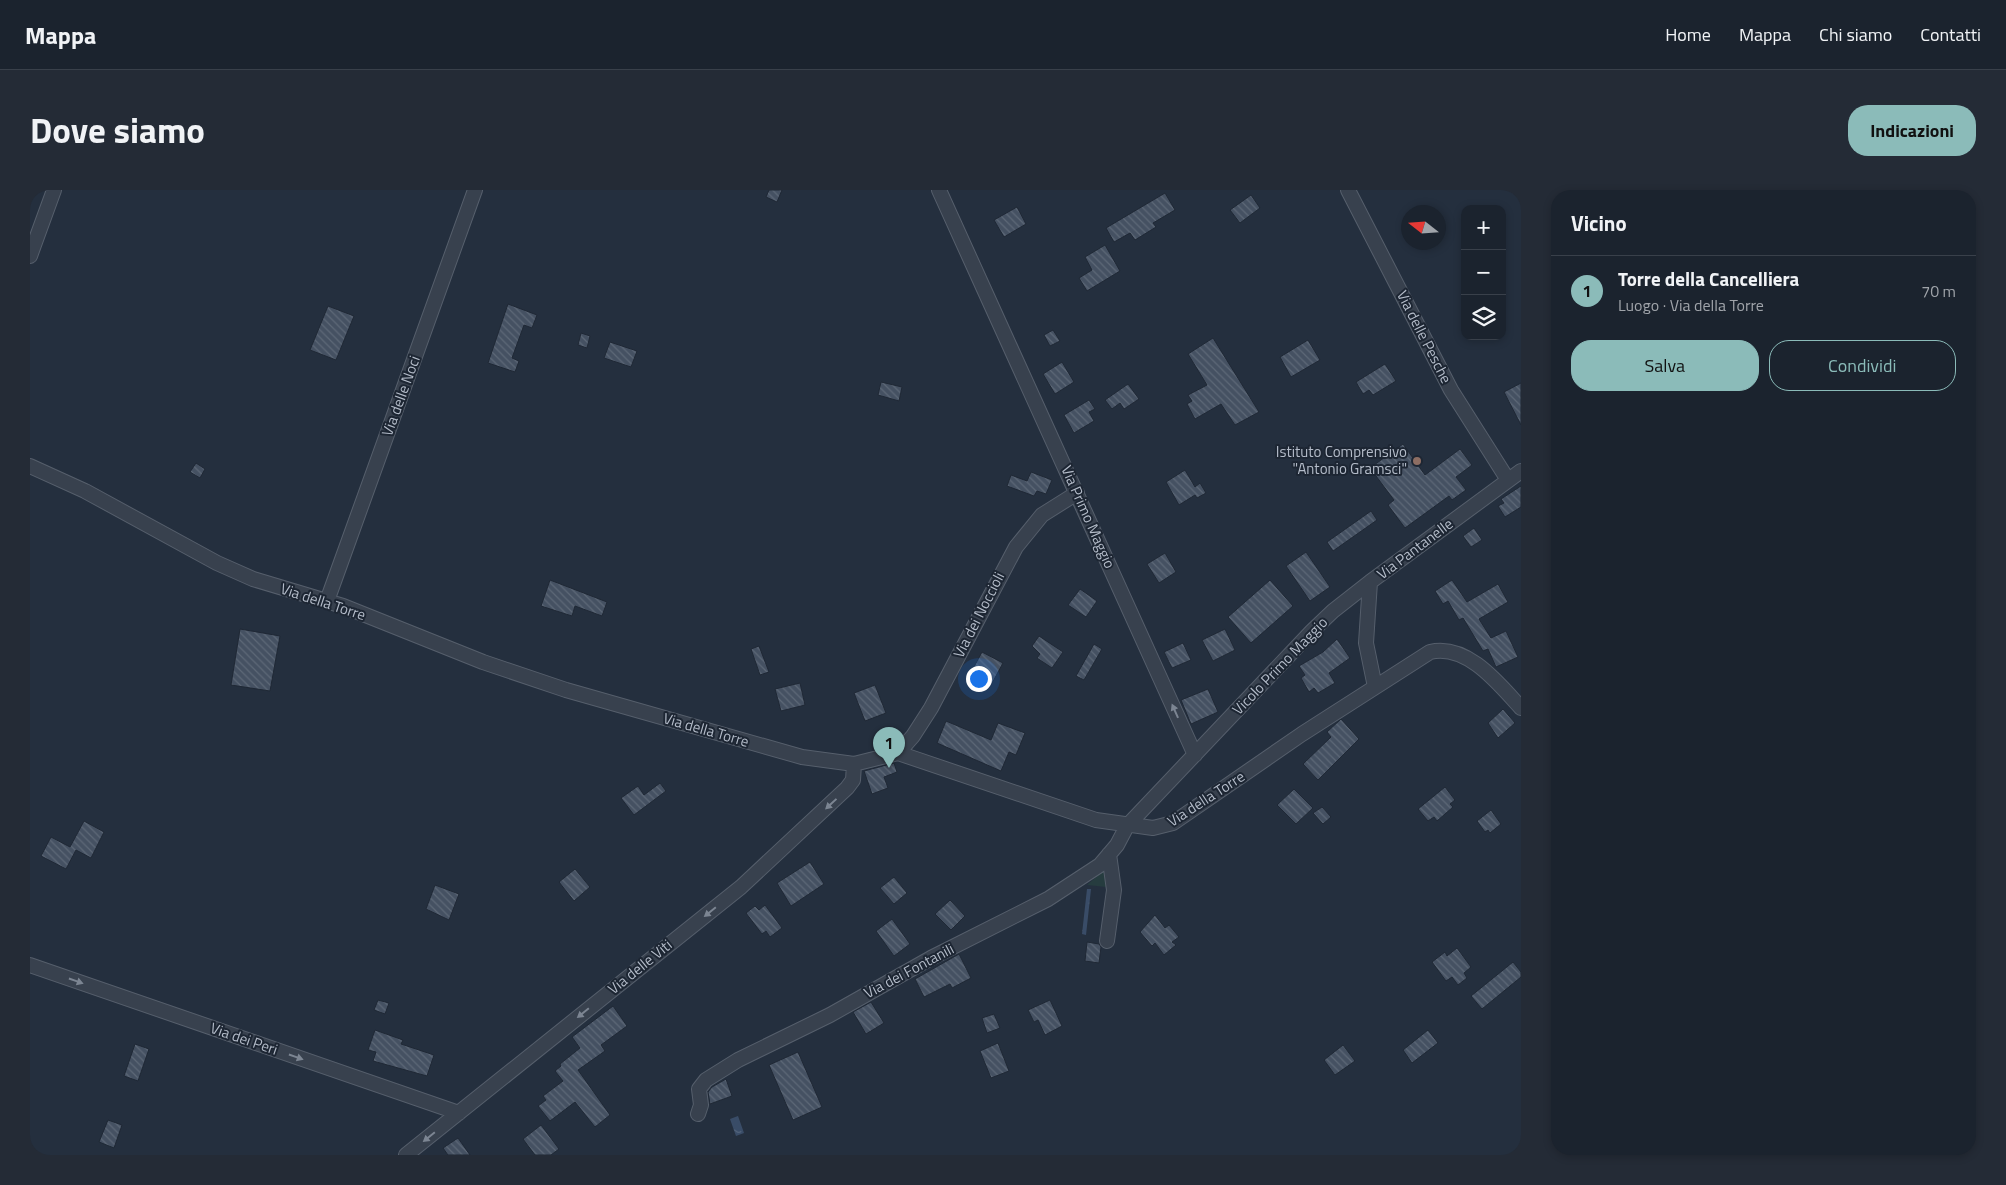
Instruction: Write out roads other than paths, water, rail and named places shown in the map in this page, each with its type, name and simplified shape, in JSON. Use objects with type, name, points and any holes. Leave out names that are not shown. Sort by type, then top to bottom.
[{"type":"street","points":[[30,256],[54,190]]},
{"type":"street","name":"Via delle Noci","points":[[327,602],[475,190]]},
{"type":"street","name":"Via Primo Maggio","points":[[939,190],[1195,755]]},
{"type":"street","name":"Via delle Pesche","points":[[1348,190],[1451,390],[1508,480]]},
{"type":"street","name":"Via della Torre","points":[[30,466],[85,491],[223,566],[271,585],[327,602],[508,671],[566,690],[773,750],[816,760],[854,764],[898,753],[1070,812],[1096,820],[1127,826],[1153,828],[1172,822],[1426,654],[1438,650],[1463,657],[1487,673],[1521,708]]},
{"type":"street","name":"Via Pantanelle","points":[[1375,687],[1366,643],[1370,582],[1521,471]]},
{"type":"street","name":"Via dei Noccioli","points":[[898,753],[913,736],[931,708],[1016,546],[1042,515],[1077,493]]},
{"type":"street","name":"Vicolo Primo Maggio","points":[[1195,755],[1312,630],[1370,582]]},
{"type":"street","points":[[1127,826],[1195,755]]},
{"type":"street","name":"Via delle Viti","points":[[406,1155],[741,887],[847,788],[853,780],[854,764]]},
{"type":"street","name":"Via dei Fontanili","points":[[698,1114],[701,1104],[699,1092],[702,1084],[722,1070],[823,1018],[936,956],[1048,899],[1092,871],[1122,838],[1127,826]]},
{"type":"street","points":[[1107,941],[1114,890],[1109,854]]},
{"type":"street","name":"Via dei Peri","points":[[30,965],[459,1113]]},
{"type":"water","points":[[1087,889],[1091,889],[1086,935],[1082,934]]},
{"type":"water","points":[[738,1116],[744,1133],[736,1136],[730,1119]]},
{"type":"place","name":"Istituto Comprensivo \"Antonio Gramsci\"","points":[[1417,461]]},
{"type":"place","name":"Torre della Cancelliera","points":[[889,768]]}]
